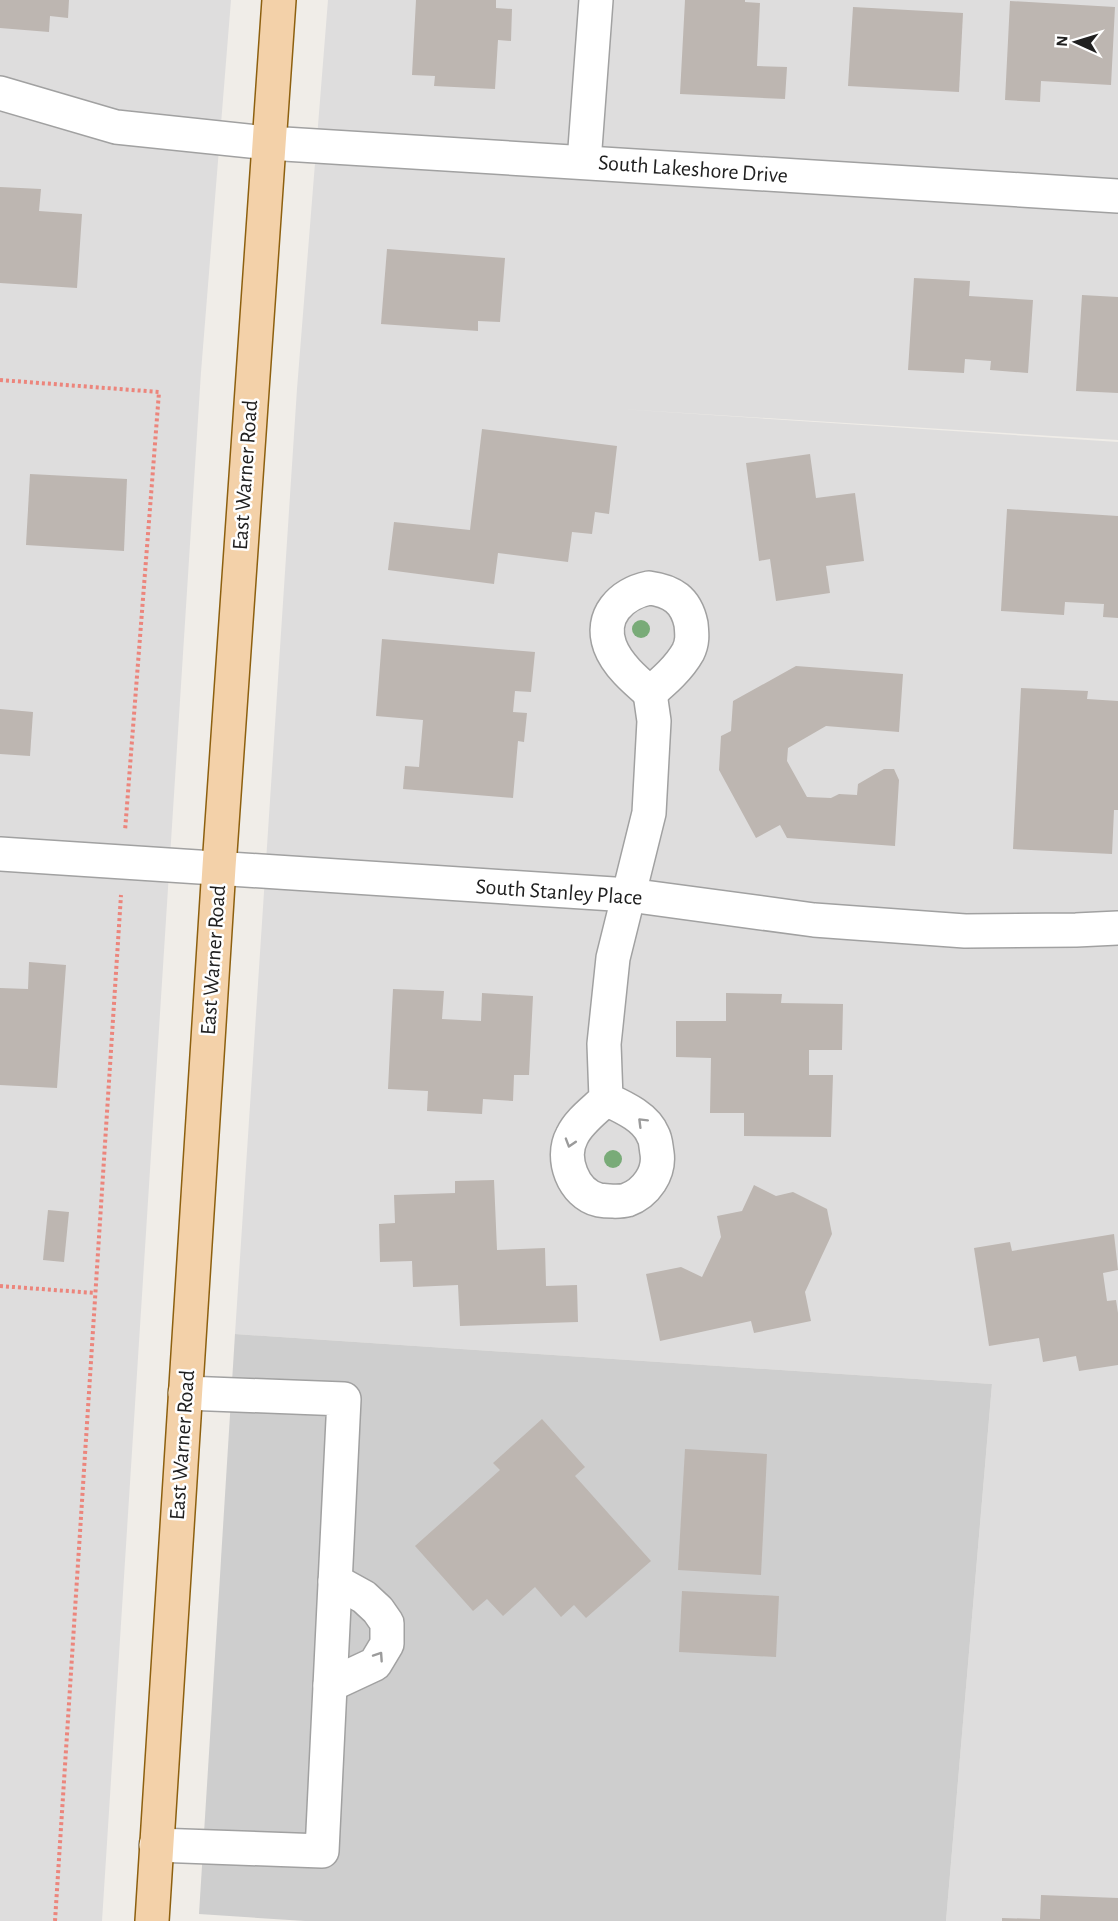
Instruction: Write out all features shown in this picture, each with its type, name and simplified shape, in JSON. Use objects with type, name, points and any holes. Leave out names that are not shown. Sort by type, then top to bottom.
[{"type":"main road","name":"East Warner Road","points":[[152,1921],[219,867],[279,0]]},
{"type":"street","points":[[584,162],[596,0]]},
{"type":"street","name":"South Lakeshore Drive","points":[[0,93],[116,127],[268,143],[1118,196]]},
{"type":"street","points":[[606,1099],[604,1044],[613,958],[649,813],[654,720],[650,693]]},
{"type":"street","name":"South Stanley Place","points":[[0,854],[629,895],[814,920],[954,930],[1118,928]]},
{"type":"street","points":[[156,1845],[322,1851],[344,1398],[185,1393]]},
{"type":"street","points":[[330,1685],[375,1664],[387,1644],[387,1623],[378,1610],[364,1597],[335,1581]]},
{"type":"path","points":[[0,380],[159,392],[123,861],[55,1921]]},
{"type":"path","points":[[0,1286],[95,1293]]},
{"type":"shaded area","points":[[0,0],[231,0],[201,372],[102,1921],[0,1921]]},
{"type":"shaded area","points":[[328,0],[1118,0],[1118,440],[620,409],[1118,442],[1118,1921],[946,1921],[992,1384],[235,1334],[297,389]]},
{"type":"shaded area","points":[[235,1334],[992,1384],[946,1921],[305,1921],[199,1914]]},
{"type":"building","points":[[0,0],[69,0],[68,18],[50,16],[49,32],[0,28]]},
{"type":"building","points":[[416,0],[496,0],[496,8],[512,9],[511,41],[498,40],[495,89],[434,86],[435,76],[412,75]]},
{"type":"building","points":[[685,0],[745,0],[745,2],[760,3],[757,66],[787,67],[785,99],[680,94]]},
{"type":"building","points":[[1010,1],[1115,7],[1111,85],[1041,81],[1040,102],[1005,100]]},
{"type":"building","points":[[853,7],[963,13],[959,92],[848,86]]},
{"type":"building","points":[[0,187],[41,189],[39,211],[82,214],[77,288],[0,283]]},
{"type":"building","points":[[387,249],[505,258],[500,322],[478,321],[478,331],[381,324]]},
{"type":"building","points":[[914,278],[970,281],[969,296],[1033,300],[1028,373],[990,370],[991,361],[965,359],[964,373],[908,370]]},
{"type":"building","points":[[1082,295],[1118,297],[1118,393],[1076,391]]},
{"type":"building","points":[[482,429],[617,446],[609,514],[595,512],[592,534],[572,532],[568,562],[498,553],[494,584],[388,570],[394,522],[470,530]]},
{"type":"building","points":[[810,454],[816,498],[855,493],[864,561],[826,566],[830,593],[776,601],[770,559],[759,561],[746,463]]},
{"type":"building","points":[[30,474],[127,479],[124,551],[26,545]]},
{"type":"building","points":[[1007,509],[1118,516],[1118,618],[1103,617],[1104,604],[1065,602],[1064,615],[1001,611]]},
{"type":"building","points":[[382,639],[535,652],[531,692],[515,691],[513,712],[527,713],[524,742],[518,741],[513,798],[403,789],[405,766],[419,767],[423,720],[376,716]]},
{"type":"building","points":[[796,666],[903,674],[899,732],[826,726],[788,748],[787,761],[807,797],[831,798],[839,794],[857,795],[858,784],[884,769],[894,769],[899,780],[895,846],[787,838],[780,825],[756,838],[719,770],[721,736],[731,731],[733,701]]},
{"type":"building","points":[[1021,688],[1088,691],[1087,699],[1118,701],[1118,810],[1114,810],[1112,854],[1013,849]]},
{"type":"building","points":[[0,709],[33,712],[30,756],[0,754]]},
{"type":"building","points":[[29,962],[66,965],[57,1088],[0,1085],[0,988],[28,989]]},
{"type":"building","points":[[393,989],[444,991],[442,1019],[481,1021],[482,993],[533,996],[529,1075],[514,1075],[513,1101],[483,1099],[482,1114],[427,1111],[428,1091],[388,1089]]},
{"type":"building","points":[[726,993],[782,994],[781,1003],[843,1004],[842,1050],[809,1050],[809,1075],[833,1075],[831,1137],[744,1136],[744,1113],[710,1113],[711,1058],[676,1057],[676,1021],[726,1021]]},
{"type":"building","points":[[494,1180],[497,1250],[545,1248],[546,1286],[577,1285],[578,1322],[460,1326],[458,1285],[413,1287],[412,1261],[380,1262],[379,1224],[395,1223],[394,1195],[455,1193],[455,1181]]},
{"type":"building","points":[[754,1185],[776,1196],[793,1192],[827,1209],[832,1234],[805,1292],[811,1321],[754,1333],[751,1321],[660,1341],[646,1274],[681,1267],[702,1277],[721,1237],[717,1216],[742,1211]]},
{"type":"building","points":[[48,1210],[69,1212],[64,1262],[43,1260]]},
{"type":"building","points":[[1114,1234],[1118,1270],[1103,1273],[1107,1301],[1116,1300],[1118,1365],[1079,1371],[1076,1356],[1043,1362],[1039,1338],[989,1346],[974,1248],[1010,1242],[1012,1251]]},
{"type":"building","points":[[542,1419],[585,1467],[575,1476],[651,1561],[586,1618],[574,1605],[561,1617],[535,1587],[503,1616],[487,1599],[473,1611],[415,1546],[500,1470],[493,1463]]},
{"type":"building","points":[[685,1449],[767,1454],[761,1575],[678,1570]]},
{"type":"building","points":[[682,1591],[779,1596],[776,1657],[679,1652]]},
{"type":"building","points":[[1041,1895],[1118,1898],[1118,1921],[1002,1921],[1002,1918],[1040,1919]]}]
